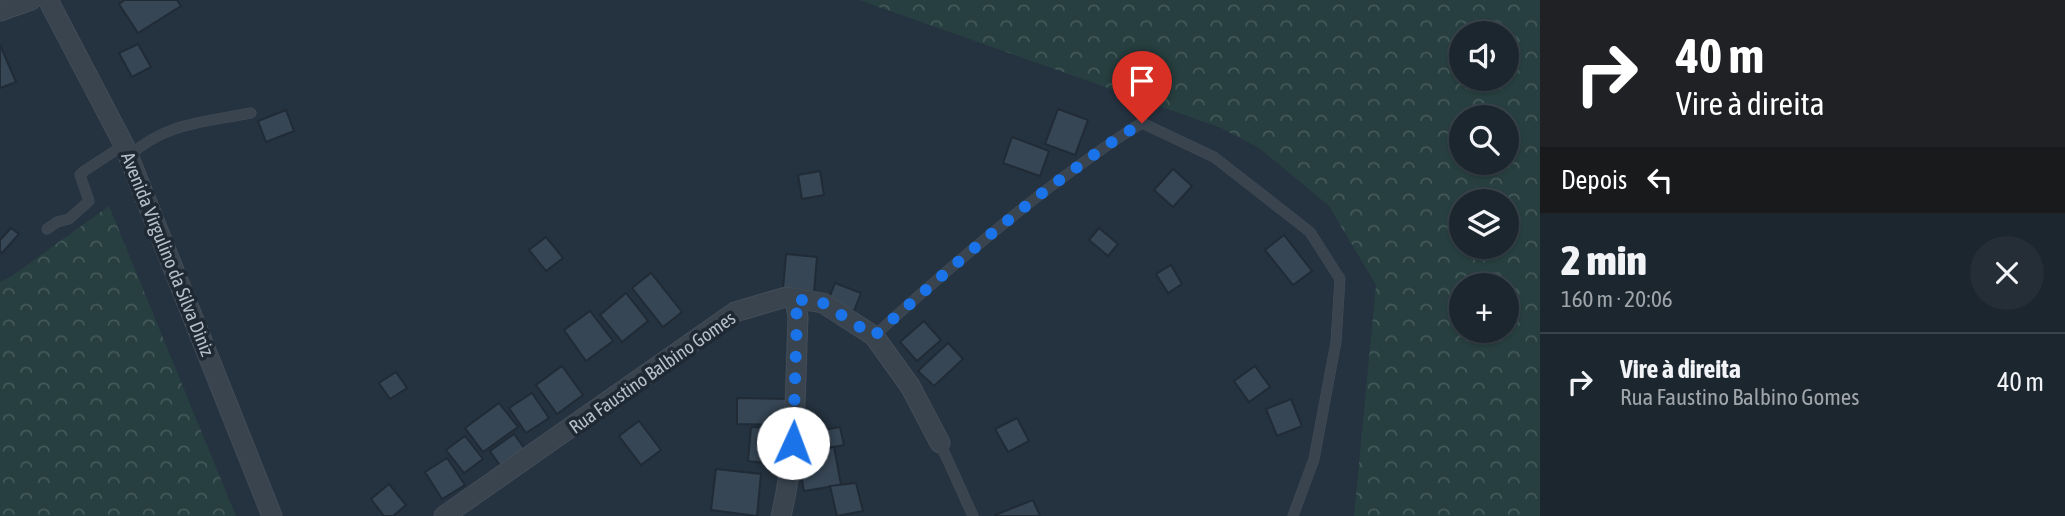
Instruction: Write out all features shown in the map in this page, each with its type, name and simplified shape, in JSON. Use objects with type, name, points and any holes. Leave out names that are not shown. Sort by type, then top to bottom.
[{"type":"street","points":[[0,10],[31,0]]},
{"type":"street","name":"Avenida Virgulino da Silva Diniz","points":[[48,0],[127,151],[272,516]]},
{"type":"street","name":"Rua Faustino Balbino Gomes","points":[[444,516],[735,312],[786,297],[823,303],[874,336],[910,386],[940,443]]},
{"type":"street","points":[[781,516],[788,488],[793,443],[797,318],[795,299]]},
{"type":"lane","points":[[47,229],[57,222],[69,219],[89,201],[81,183],[80,175],[84,171],[166,131],[203,121],[251,113]]},
{"type":"lane","points":[[874,336],[950,266],[1114,139],[1142,123],[1214,157],[1310,232],[1340,279],[1336,342],[1314,459],[1293,516]]},
{"type":"lane","points":[[940,443],[974,516]]},
{"type":"green space","points":[[859,0],[1540,0],[1540,516],[1354,516],[1376,285],[1329,206],[1259,148],[1221,128]]},
{"type":"green space","points":[[109,206],[236,516],[0,516],[0,282]]},
{"type":"building","points":[[125,0],[177,0],[181,6],[138,33],[119,4]]},
{"type":"building","points":[[138,44],[151,67],[132,77],[119,53]]},
{"type":"building","points":[[0,45],[16,82],[0,88]]},
{"type":"building","points":[[1058,109],[1088,120],[1075,155],[1045,144]]},
{"type":"building","points":[[286,110],[294,131],[266,142],[258,121]]},
{"type":"building","points":[[1012,137],[1049,151],[1040,176],[1003,163]]},
{"type":"building","points":[[1173,169],[1192,186],[1173,207],[1154,190]]},
{"type":"building","points":[[820,171],[824,195],[802,199],[798,175]]},
{"type":"building","points":[[11,228],[19,234],[2,253],[0,240]]},
{"type":"building","points":[[1099,228],[1118,244],[1108,256],[1089,240]]},
{"type":"building","points":[[1284,235],[1312,271],[1293,285],[1265,250]]},
{"type":"building","points":[[546,237],[563,258],[546,271],[529,250]]},
{"type":"building","points":[[786,254],[817,257],[814,292],[783,289]]},
{"type":"building","points":[[1171,265],[1182,284],[1168,293],[1156,274]]},
{"type":"building","points":[[651,273],[682,312],[663,327],[632,288]]},
{"type":"building","points":[[835,283],[861,293],[854,311],[828,301]]},
{"type":"building","points":[[626,293],[648,321],[622,342],[600,315]]},
{"type":"building","points":[[590,311],[613,341],[586,361],[564,330]]},
{"type":"building","points":[[924,321],[941,340],[917,361],[900,342]]},
{"type":"building","points":[[948,343],[963,359],[934,386],[918,371]]},
{"type":"building","points":[[562,366],[583,395],[557,414],[536,385]]},
{"type":"building","points":[[1255,366],[1270,387],[1249,402],[1234,381]]},
{"type":"building","points":[[396,372],[407,388],[390,399],[379,383]]},
{"type":"building","points":[[532,393],[549,418],[526,433],[509,408]]},
{"type":"building","points":[[737,398],[788,399],[787,425],[737,424]]},
{"type":"building","points":[[1291,399],[1302,426],[1277,436],[1266,409]]},
{"type":"building","points":[[499,403],[518,427],[483,452],[465,428]]},
{"type":"building","points":[[1017,418],[1029,441],[1008,452],[995,429]]},
{"type":"building","points":[[639,421],[661,450],[641,465],[619,436]]},
{"type":"building","points":[[751,427],[780,429],[777,464],[748,461]]},
{"type":"building","points":[[840,427],[844,445],[823,449],[819,431]]},
{"type":"building","points":[[514,434],[525,449],[501,467],[490,451]]},
{"type":"building","points":[[465,436],[483,459],[464,473],[446,450]]},
{"type":"building","points":[[834,447],[841,485],[804,491],[797,454]]},
{"type":"building","points":[[447,458],[465,485],[442,499],[425,472]]},
{"type":"building","points":[[716,469],[761,474],[757,516],[711,510]]},
{"type":"building","points":[[856,483],[863,511],[837,516],[830,486]]},
{"type":"building","points":[[389,484],[406,505],[393,516],[384,516],[371,499]]},
{"type":"building","points":[[1033,500],[1040,516],[995,516],[995,515]]},
{"type":"route","points":[[793,443],[797,318],[795,299],[823,303],[874,336],[950,266],[1114,139],[1142,123]]}]
